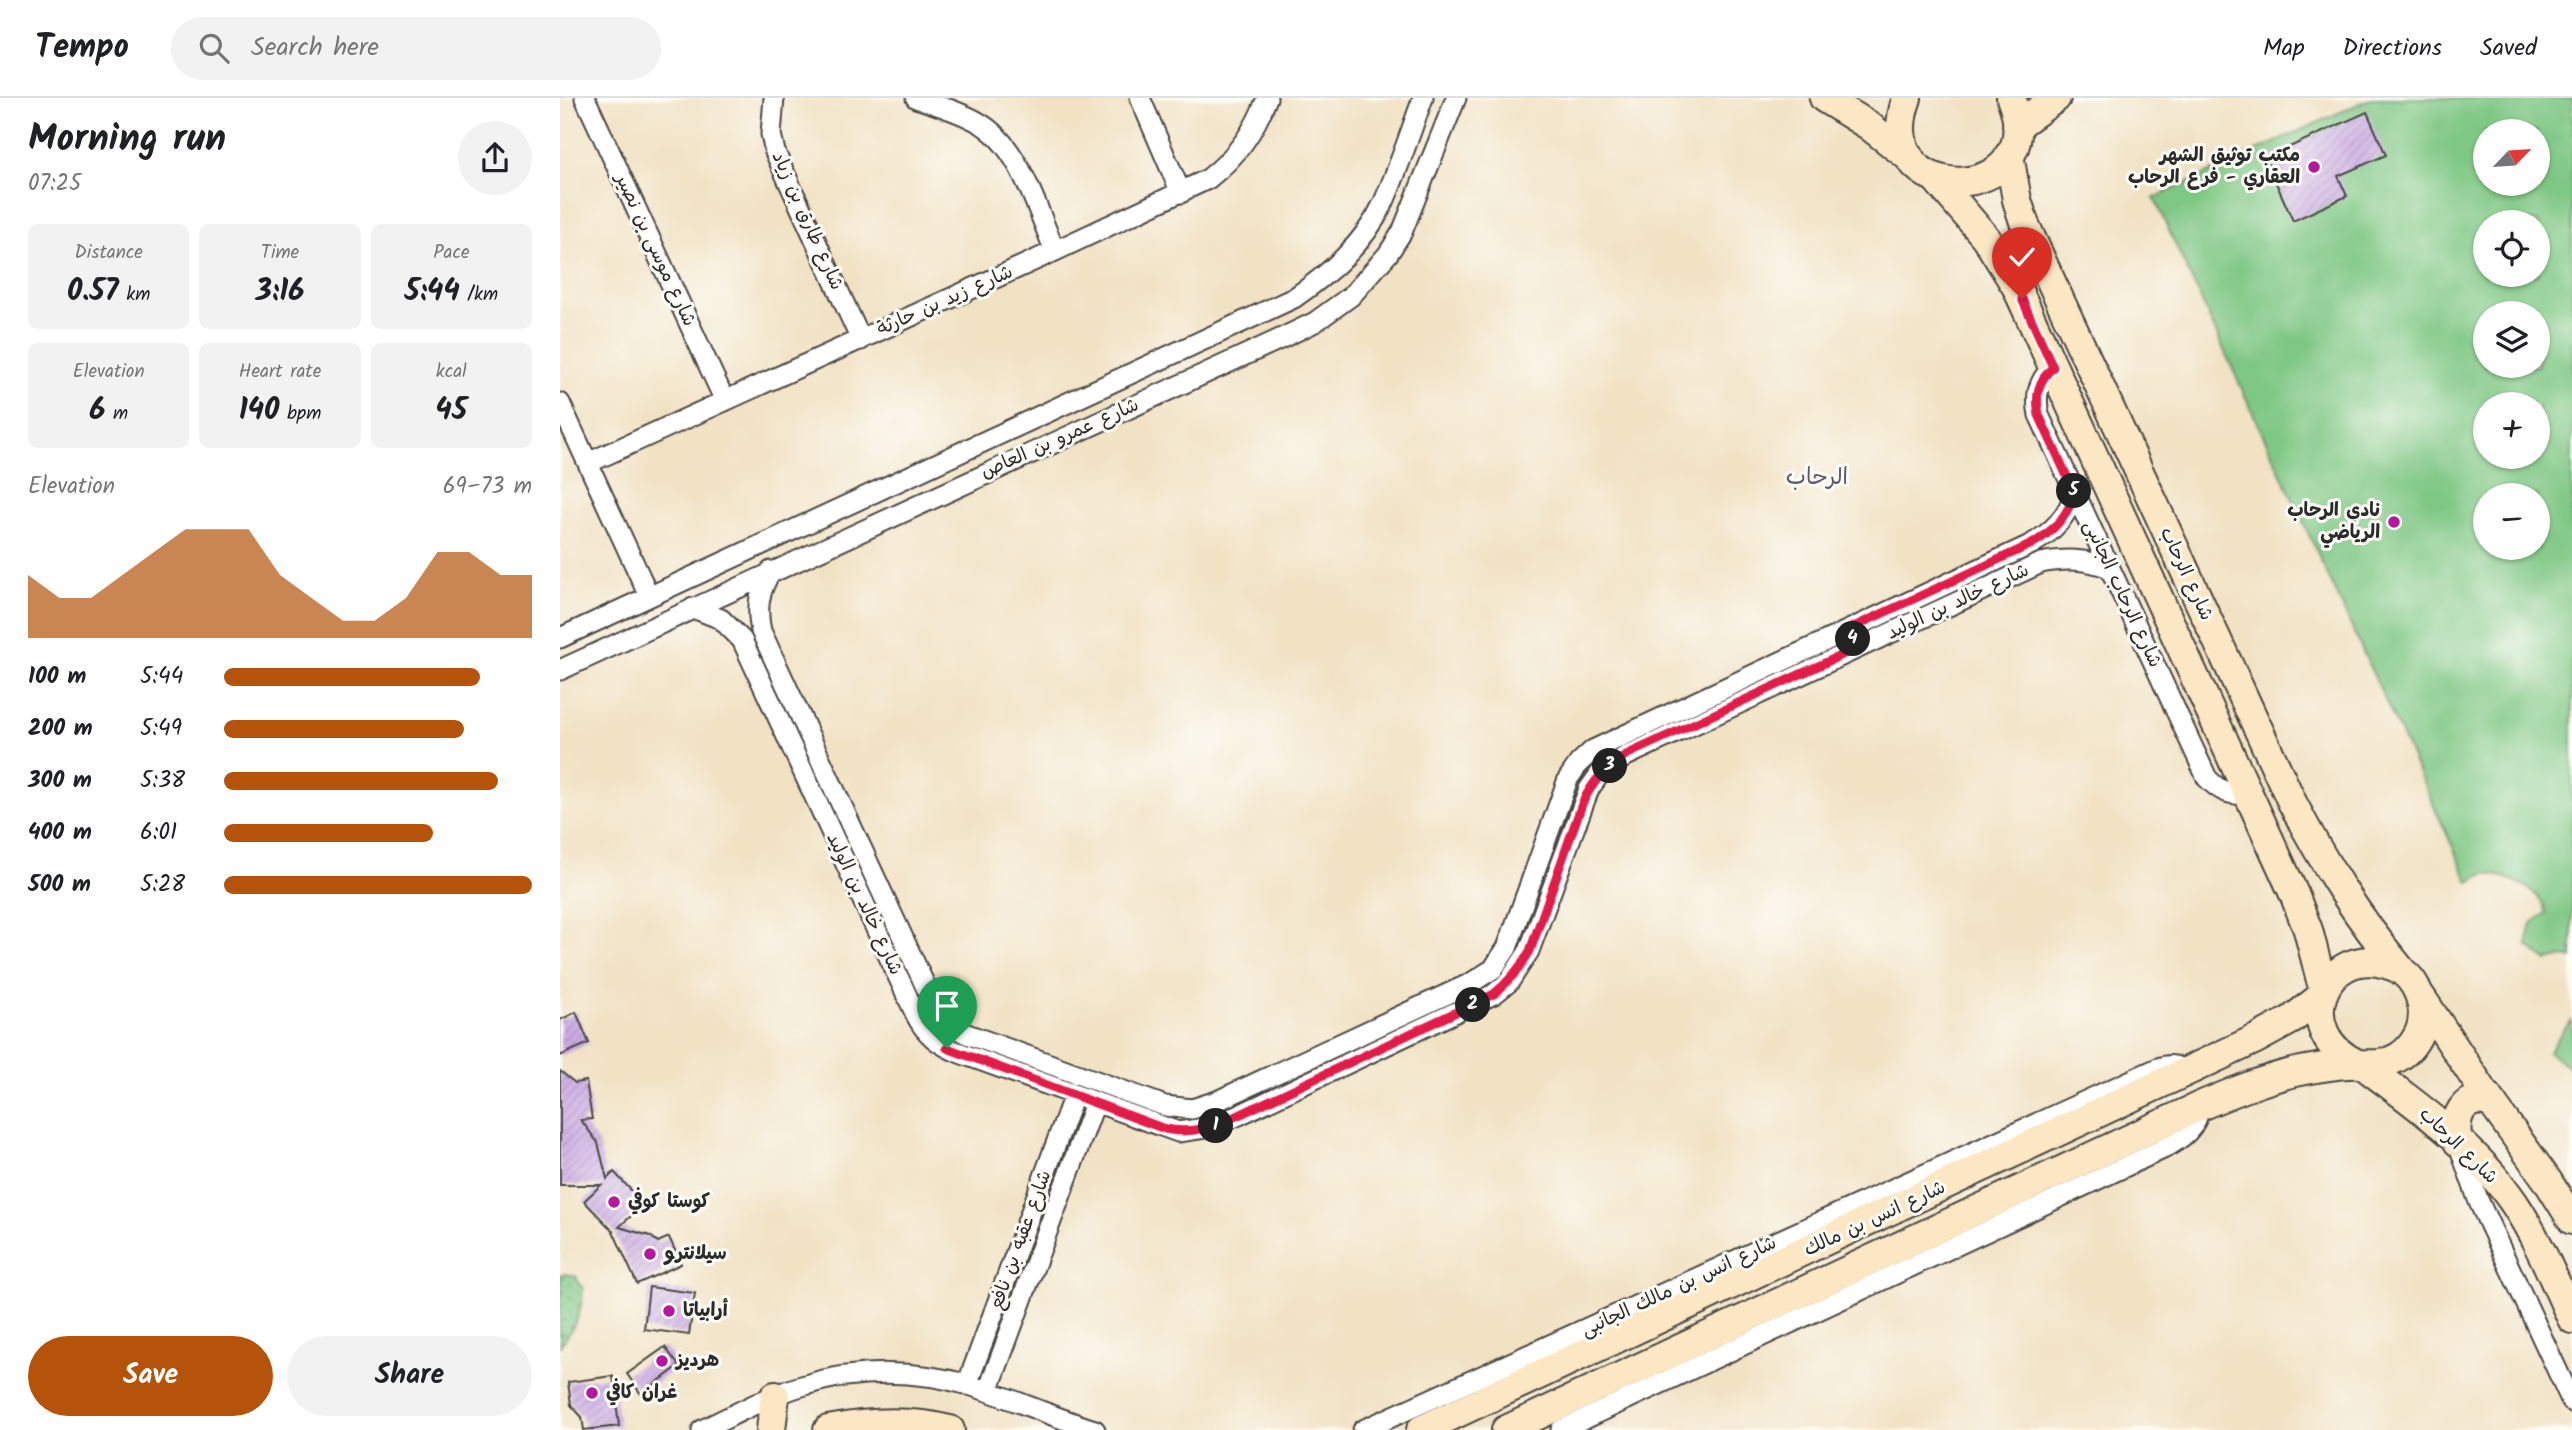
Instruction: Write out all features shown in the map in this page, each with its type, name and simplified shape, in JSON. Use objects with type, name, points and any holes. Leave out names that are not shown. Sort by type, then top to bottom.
[{"type":"street","name":"شارع موسى بن نصير","points":[[585,98],[725,401]]},
{"type":"street","name":"شارع طارق بن زياد","points":[[774,98],[771,134],[775,152],[861,340]]},
{"type":"street","points":[[916,98],[978,122],[1003,142],[1020,170],[1055,251]]},
{"type":"street","points":[[1140,98],[1181,193]]},
{"type":"street","name":"شارع زيد بن حارثة","points":[[588,463],[1208,179],[1229,162],[1246,142],[1267,98]]},
{"type":"street","name":"شارع عمرو بن العاص","points":[[560,638],[1294,298],[1322,279],[1365,233],[1382,206],[1423,98]]},
{"type":"street","name":"شارع عمرو بن العاص","points":[[560,670],[1315,322],[1351,296],[1371,276],[1402,232],[1455,98]]},
{"type":"street","name":"شارع الرحاب","points":[[1824,98],[1868,125],[1911,158],[1922,171],[1936,179],[1972,219],[2016,286],[2297,900],[2313,945],[2323,994]]},
{"type":"street","points":[[1907,98],[1900,116],[1902,138],[1911,158]]},
{"type":"street","points":[[1936,179],[1969,183],[1999,168],[2015,141],[2016,110],[2011,98]]},
{"type":"street","points":[[2017,126],[2056,98]]},
{"type":"street","name":"شارع الرحاب","points":[[2009,155],[2017,200],[2025,225],[2282,781],[2321,858],[2368,929],[2412,984],[2572,1220]]},
{"type":"street","name":"شارع الرحاب الجانبى","points":[[2053,367],[2044,376],[2036,401],[2039,415],[2075,494],[2207,778],[2215,787],[2226,793],[2250,794]]},
{"type":"street","points":[[560,403],[649,596]]},
{"type":"street","points":[[965,450],[965,466],[977,477]]},
{"type":"street","points":[[930,466],[940,478],[942,493]]},
{"type":"street","name":"شارع خالد بن الوليد","points":[[771,571],[763,584],[759,600],[761,631],[929,997],[944,1019],[967,1034],[1178,1109],[1205,1106],[1483,977],[1501,959],[1568,779],[1579,763],[1593,750],[2047,536],[2064,517],[2075,494]]},
{"type":"street","name":"شارع خالد بن الوليد","points":[[693,608],[708,611],[721,619],[742,640],[921,1025],[947,1048],[1178,1132],[1197,1131],[1239,1115],[1494,994],[1521,967],[1530,951],[1589,789],[1612,764],[1626,755],[2041,563],[2076,559],[2110,568]]},
{"type":"street","points":[[1849,629],[1857,648]]},
{"type":"street","points":[[2297,900],[2316,903],[2325,899],[2336,882]]},
{"type":"street","points":[[1522,905],[1543,914]]},
{"type":"street","points":[[2379,962],[2412,984],[2423,1021],[2412,1046],[2402,1055],[2390,1062],[2361,1064],[2345,1058],[2325,1038],[2319,1010],[2323,994],[2341,971],[2353,964],[2379,962]]},
{"type":"street","name":"شارع انس بن مالك","points":[[1421,1430],[2256,1039],[2291,1020],[2323,994]]},
{"type":"street","points":[[2256,1039],[2265,1041],[2277,1053],[2279,1062],[2274,1078]]},
{"type":"street","points":[[1326,1050],[1335,1070]]},
{"type":"street","name":"شارع الرحاب","points":[[2361,1064],[2411,1101],[2477,1159],[2515,1206],[2539,1247],[2572,1319]]},
{"type":"street","name":"شارع انس بن مالك","points":[[1506,1430],[2200,1106],[2274,1078],[2315,1068],[2361,1064]]},
{"type":"street","name":"شارع انس بن مالك الجانبى","points":[[1363,1430],[2158,1068],[2173,1066],[2185,1073]]},
{"type":"street","name":"شارع عقبه بن نافع","points":[[967,1385],[1074,1095]]},
{"type":"street","points":[[2492,1103],[2479,1101],[2461,1109],[2455,1122],[2458,1142],[2479,1202],[2572,1402]]},
{"type":"street","name":"شارع عقبه بن نافع","points":[[988,1391],[1095,1102]]},
{"type":"street","points":[[1560,1430],[2163,1149],[2191,1130],[2200,1106]]},
{"type":"street","points":[[702,1430],[775,1396],[814,1382],[872,1374],[920,1375],[967,1385],[1095,1430]]},
{"type":"street","points":[[771,1430],[775,1396]]},
{"type":"street","points":[[828,1430],[869,1423],[908,1423],[950,1430]]},
{"type":"green space","name":"نادي الرحاب الرياضي","points":[[2371,98],[2572,98],[2572,959],[2565,957],[2547,961],[2527,945],[2532,923],[2546,913],[2542,903],[2530,889],[2513,880],[2486,873],[2469,882],[2154,198]]},
{"type":"green space","points":[[2572,1021],[2572,1069],[2549,1052]]},
{"type":"green space","points":[[560,1275],[576,1276],[583,1288],[583,1296],[577,1319],[560,1346]]},
{"type":"building","name":"مكتب توثيق الشهر العقاري - فرع الرحاب","points":[[2367,112],[2386,155],[2338,176],[2347,196],[2293,221],[2265,158]]},
{"type":"building","points":[[576,1012],[589,1043],[560,1056],[560,1020]]},
{"type":"building","points":[[560,1071],[575,1083],[586,1081],[592,1119],[581,1120],[598,1143],[607,1179],[614,1172],[644,1204],[619,1227],[650,1236],[658,1242],[669,1237],[681,1264],[637,1284],[613,1231],[584,1201],[601,1185],[560,1185]]},
{"type":"building","name":"أرابياتا","points":[[649,1287],[695,1293],[689,1335],[644,1329]]},
{"type":"building","points":[[665,1347],[679,1366],[641,1394],[627,1374]]},
{"type":"building","name":"غران كافي","points":[[613,1376],[619,1426],[584,1430],[582,1417],[571,1405],[568,1382]]},
{"type":"place","name":"مكتب توثيق الشهر العقاري - فرع الرحاب","points":[[2314,167]]},
{"type":"place","name":"نادي الرحاب الرياضي","points":[[2394,522]]},
{"type":"place","name":"كوستا كوفي","points":[[614,1202]]},
{"type":"place","name":"سيلانترو","points":[[650,1254]]},
{"type":"place","name":"أرابياتا","points":[[669,1311]]},
{"type":"place","name":"هرديز","points":[[662,1361]]},
{"type":"place","name":"غران كافي","points":[[592,1393]]},
{"type":"district","name":"الرحاب","points":[[1817,478]]},
{"type":"route","points":[[947,1048],[1165,1129],[1178,1132],[1197,1131],[1239,1115],[1494,994],[1521,967],[1530,951],[1582,804],[1599,775],[1612,764],[1626,755],[1857,648],[1849,629],[2032,544],[2047,536],[2059,524],[2069,510],[2075,494],[2039,415],[2036,401],[2038,388],[2053,367],[2022,299]]}]
